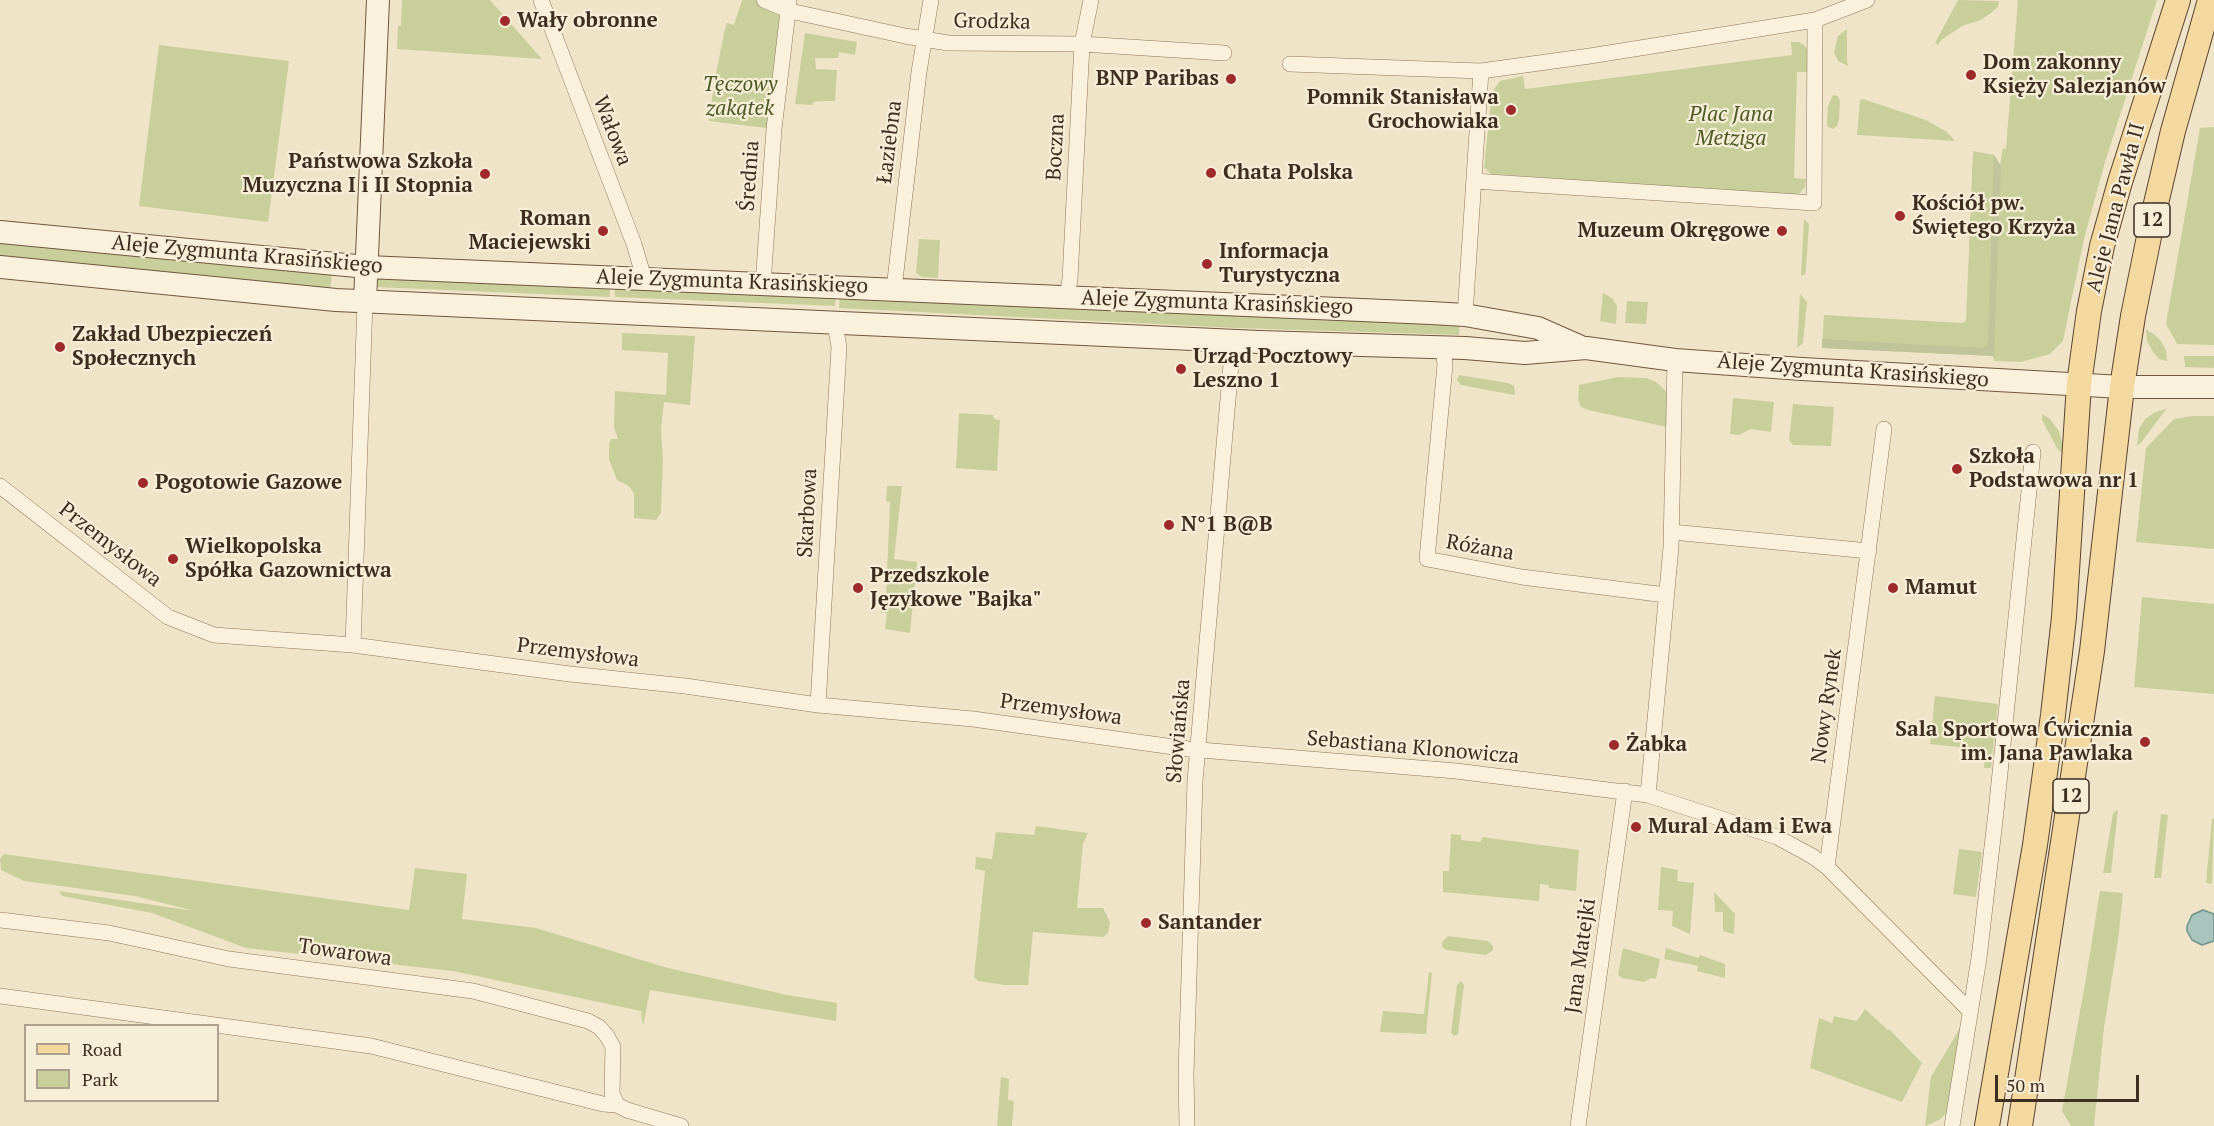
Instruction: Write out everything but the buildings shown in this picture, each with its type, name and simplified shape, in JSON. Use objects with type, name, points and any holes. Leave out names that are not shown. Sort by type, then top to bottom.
[{"type":"main road","name":"Aleje Jana Pawła II","points":[[2079,384],[2089,311],[2102,246],[2178,0]]},
{"type":"main road","name":"Aleje Jana Pawła II","points":[[2122,387],[2154,212],[2210,0]]},
{"type":"main road","name":"12","points":[[1987,1126],[2020,938],[2053,715],[2064,617],[2079,384]]},
{"type":"main road","name":"12","points":[[2020,1126],[2100,585],[2122,387]]},
{"type":"street","points":[[353,645],[378,0]]},
{"type":"street","name":"Wałowa","points":[[541,0],[634,244],[644,278]]},
{"type":"street","name":"Grodzka","points":[[764,0],[948,44],[1082,44],[1224,53]]},
{"type":"street","name":"Łaziebna","points":[[894,289],[919,72],[932,0]]},
{"type":"street","name":"Boczna","points":[[1067,297],[1070,279],[1082,44],[1091,0]]},
{"type":"street","points":[[1290,64],[1481,71],[1815,20],[1868,0]]},
{"type":"street","name":"Średnia","points":[[763,284],[774,129],[789,5]]},
{"type":"street","points":[[1474,181],[1814,203],[1815,20]]},
{"type":"street","points":[[1454,348],[1465,315],[1481,71]]},
{"type":"street","name":"Aleje Zygmunta Krasińskiego","points":[[0,232],[367,267],[1224,302],[1465,315],[1538,328],[1586,348]]},
{"type":"street","name":"Aleje Zygmunta Krasińskiego","points":[[0,267],[365,302],[1233,341],[1454,348],[1525,353],[1586,348],[1675,360],[1802,369],[2122,387],[2214,387]]},
{"type":"street","points":[[605,312],[606,277]]},
{"type":"street","points":[[835,324],[838,287]]},
{"type":"street","name":"Skarbowa","points":[[818,705],[839,347],[835,324]]},
{"type":"street","name":"Słowiańska","points":[[1187,1126],[1186,1062],[1198,749],[1233,341]]},
{"type":"street","name":"Różana","points":[[1454,348],[1445,365],[1427,559],[1522,577],[1666,595]]},
{"type":"street","points":[[1648,795],[1672,532],[1675,360]]},
{"type":"street","name":"Nowy Rynek","points":[[1827,867],[1884,429]]},
{"type":"street","points":[[1952,1126],[1970,1011],[1996,812],[2033,452]]},
{"type":"street","name":"Przemysłowa","points":[[0,486],[168,617],[213,636],[353,645],[570,674],[685,686],[818,705],[940,715],[1198,749]]},
{"type":"street","points":[[1672,532],[1869,551]]},
{"type":"street","name":"Sebastiana Klonowicza","points":[[1198,749],[1456,771],[1624,791]]},
{"type":"street","points":[[1624,791],[1648,795],[1777,837],[1804,851],[1827,867],[1970,1011]]},
{"type":"street","name":"Jana Matejki","points":[[1578,1126],[1624,791]]},
{"type":"street","name":"Towarowa","points":[[0,920],[109,933],[229,959],[473,991],[588,1021],[608,1036],[612,1047],[612,1093],[617,1105]]},
{"type":"street","points":[[0,996],[213,1024]]},
{"type":"street","points":[[219,1025],[350,1042],[603,1104],[617,1105],[681,1126]]},
{"type":"green space","points":[[402,0],[490,0],[542,59],[397,49]]},
{"type":"green space","name":"Tęczowy zakątek","points":[[742,0],[764,0],[790,11],[774,129],[709,121],[724,33],[727,23],[734,25]]},
{"type":"green space","points":[[1958,0],[1999,1],[1998,7],[1991,13],[1979,21],[1964,25],[1941,40],[1938,45],[1935,43]]},
{"type":"green space","points":[[2018,0],[2157,0],[2105,162],[2084,239],[2063,341],[2050,354],[2021,362],[1994,361],[1993,356],[1822,348],[1824,315],[1962,323],[1966,321],[1973,151],[1994,155],[2000,165],[2003,148],[2006,149]]},
{"type":"green space","points":[[1847,29],[1848,66],[1838,61],[1834,52],[1838,36]]},
{"type":"green space","points":[[805,33],[857,42],[855,55],[839,52],[838,58],[815,58],[816,69],[837,70],[835,101],[814,102],[812,105],[795,104]]},
{"type":"green space","name":"Plac Jana Metziga","points":[[1791,42],[1799,42],[1805,46],[1809,55],[1809,72],[1797,72],[1794,178],[1806,179],[1805,187],[1800,193],[1794,195],[1491,174],[1484,167],[1492,92],[1500,81],[1523,76],[1525,89],[1792,55]]},
{"type":"green space","points":[[159,45],[289,61],[268,222],[139,206]]},
{"type":"green space","points":[[1833,95],[1838,96],[1840,101],[1839,120],[1833,129],[1828,127],[1827,122],[1828,106]]},
{"type":"green space","points":[[1863,99],[1926,120],[1947,132],[1955,141],[1857,135],[1860,100]]},
{"type":"green space","points":[[2214,127],[2214,345],[2177,344],[2166,324],[2200,128]]},
{"type":"green space","points":[[1994,155],[2001,166],[1994,356],[1822,348],[1822,339],[1985,347],[1988,342]]},
{"type":"green space","points":[[1804,219],[1809,224],[1806,268],[1805,274],[1801,276]]},
{"type":"green space","points":[[919,239],[940,240],[938,278],[922,277],[916,273]]},
{"type":"green space","points":[[0,241],[332,274],[330,291],[0,259]]},
{"type":"green space","points":[[375,258],[608,266],[610,297],[374,287]]},
{"type":"green space","points":[[614,266],[838,278],[835,306],[615,297]]},
{"type":"green space","points":[[840,280],[1461,306],[1459,335],[1236,328],[839,308]]},
{"type":"green space","points":[[1603,293],[1612,298],[1617,306],[1616,324],[1600,321]]},
{"type":"green space","points":[[1800,294],[1807,302],[1803,343],[1797,348]]},
{"type":"green space","points":[[1627,301],[1648,302],[1646,324],[1625,323]]},
{"type":"green space","points":[[2146,330],[2161,341],[2166,350],[2167,361],[2159,359],[2153,352],[2147,341]]},
{"type":"green space","points":[[622,333],[695,336],[690,405],[664,402],[661,430],[663,459],[661,513],[656,520],[634,518],[634,494],[629,486],[617,480],[609,459],[609,445],[611,439],[618,439],[614,427],[615,391],[666,395],[668,353],[622,350]]},
{"type":"green space","points":[[2184,356],[2214,356],[2214,368],[2185,367]]},
{"type":"green space","points":[[1459,375],[1508,383],[1514,386],[1515,393],[1514,395],[1461,385],[1457,380]]},
{"type":"green space","points":[[1618,377],[1646,378],[1656,382],[1673,398],[1672,428],[1581,407],[1578,400],[1579,385]]},
{"type":"green space","points":[[1733,398],[1774,402],[1771,432],[1751,429],[1739,435],[1730,434]]},
{"type":"green space","points":[[1793,404],[1834,407],[1831,446],[1793,445],[1789,440]]},
{"type":"green space","points":[[2167,408],[2137,445],[2139,429],[2145,419]]},
{"type":"green space","points":[[959,413],[993,415],[994,419],[1000,420],[997,471],[956,468]]},
{"type":"green space","points":[[2042,414],[2049,418],[2059,431],[2062,454],[2042,420]]},
{"type":"green space","points":[[2214,416],[2214,549],[2136,542],[2146,448],[2174,419]]},
{"type":"green space","points":[[887,486],[902,486],[894,559],[917,562],[910,633],[885,629],[887,613],[880,612],[881,597],[886,596],[890,502],[886,501]]},
{"type":"green space","points":[[2142,597],[2214,604],[2214,694],[2134,687]]},
{"type":"green space","points":[[1935,696],[1998,704],[1991,768],[1984,768],[1985,750],[1930,744]]},
{"type":"green space","points":[[2118,810],[2111,873],[2103,873],[2113,813]]},
{"type":"green space","points":[[2161,814],[2168,815],[2161,878],[2154,878]]},
{"type":"green space","points":[[2212,819],[2214,819],[2212,884],[2206,883]]},
{"type":"green space","points":[[1036,826],[1088,833],[1083,844],[1077,908],[1103,908],[1110,922],[1108,933],[1103,937],[1033,932],[1028,985],[1005,985],[978,981],[974,977],[985,871],[975,869],[976,857],[992,859],[996,832],[1034,835]]},
{"type":"green space","points":[[1451,834],[1461,835],[1461,840],[1481,842],[1482,837],[1579,850],[1576,891],[1549,888],[1549,885],[1540,884],[1539,901],[1443,892],[1443,871],[1449,871]]},
{"type":"green space","points":[[1959,849],[1982,852],[1976,897],[1953,894]]},
{"type":"green space","points":[[4,854],[409,910],[415,868],[467,874],[462,919],[536,928],[668,968],[787,995],[837,1003],[836,1021],[650,990],[643,1026],[641,1011],[453,971],[246,948],[152,913],[62,896],[59,891],[195,911],[135,896],[24,881],[1,870],[0,859]]},
{"type":"green space","points":[[1661,867],[1678,870],[1677,881],[1694,883],[1690,934],[1672,926],[1673,911],[1658,910]]},
{"type":"green space","points":[[2100,891],[2123,893],[2118,940],[2104,1028],[2094,1126],[2071,1126],[2062,1111]]},
{"type":"green space","points":[[1714,892],[1735,914],[1734,934],[1723,931],[1723,912],[1715,912]]},
{"type":"green space","points":[[1448,936],[1488,941],[1493,946],[1493,950],[1486,955],[1446,950],[1442,947],[1442,942]]},
{"type":"green space","points":[[1623,948],[1660,959],[1656,979],[1651,978],[1644,982],[1622,978],[1618,975]]},
{"type":"green space","points":[[1666,948],[1698,958],[1700,955],[1725,964],[1725,978],[1697,971],[1698,966],[1664,959]]},
{"type":"green space","points":[[1429,972],[1432,973],[1426,1034],[1380,1032],[1383,1011],[1424,1014]]},
{"type":"green space","points":[[1461,981],[1464,985],[1458,1034],[1454,1036],[1451,1033],[1457,985]]},
{"type":"green space","points":[[1865,1009],[1889,1029],[1922,1063],[1902,1102],[1810,1068],[1819,1018],[1832,1023],[1834,1016],[1857,1021]]},
{"type":"green space","points":[[1970,1011],[1948,1112],[1939,1120],[1925,1126],[1931,1077]]},
{"type":"green space","points":[[1001,1077],[1009,1079],[1008,1100],[1014,1101],[1012,1126],[997,1126]]},
{"type":"water","points":[[2203,910],[2214,914],[2214,941],[2202,945],[2192,940],[2187,926],[2192,915]]},
{"type":"place","name":"Wały obronne","points":[[505,21]]},
{"type":"place","name":"Dom zakonny Księży Salezjanów","points":[[1971,75]]},
{"type":"place","name":"BNP Paribas","points":[[1231,79]]},
{"type":"place","name":"Pomnik Stanisława Grochowiaka","points":[[1511,110]]},
{"type":"place","name":"Chata Polska","points":[[1211,173]]},
{"type":"place","name":"Państwowa Szkoła Muzyczna I i II Stopnia","points":[[485,174]]},
{"type":"place","name":"Kościół pw. Świętego Krzyża","points":[[1900,216]]},
{"type":"place","name":"Roman Maciejewski","points":[[603,231]]},
{"type":"place","name":"Muzeum Okręgowe","points":[[1782,231]]},
{"type":"place","name":"Informacja Turystyczna","points":[[1207,264]]},
{"type":"place","name":"Zakład Ubezpieczeń Społecznych","points":[[60,347]]},
{"type":"place","name":"Urząd Pocztowy Leszno 1","points":[[1181,369]]},
{"type":"place","name":"Szkoła Podstawowa nr 1","points":[[1957,469]]},
{"type":"place","name":"Pogotowie Gazowe","points":[[143,483]]},
{"type":"place","name":"N°1 B@B","points":[[1169,525]]},
{"type":"place","name":"Wielkopolska Spółka Gazownictwa","points":[[173,559]]},
{"type":"place","name":"Przedszkole Językowe \"Bajka\"","points":[[858,588]]},
{"type":"place","name":"Mamut","points":[[1893,588]]},
{"type":"place","name":"Sala Sportowa Ćwicznia im. Jana Pawlaka","points":[[2145,742]]},
{"type":"place","name":"Żabka","points":[[1614,745]]},
{"type":"place","name":"Mural Adam i Ewa","points":[[1636,827]]},
{"type":"place","name":"Santander","points":[[1146,923]]}]
